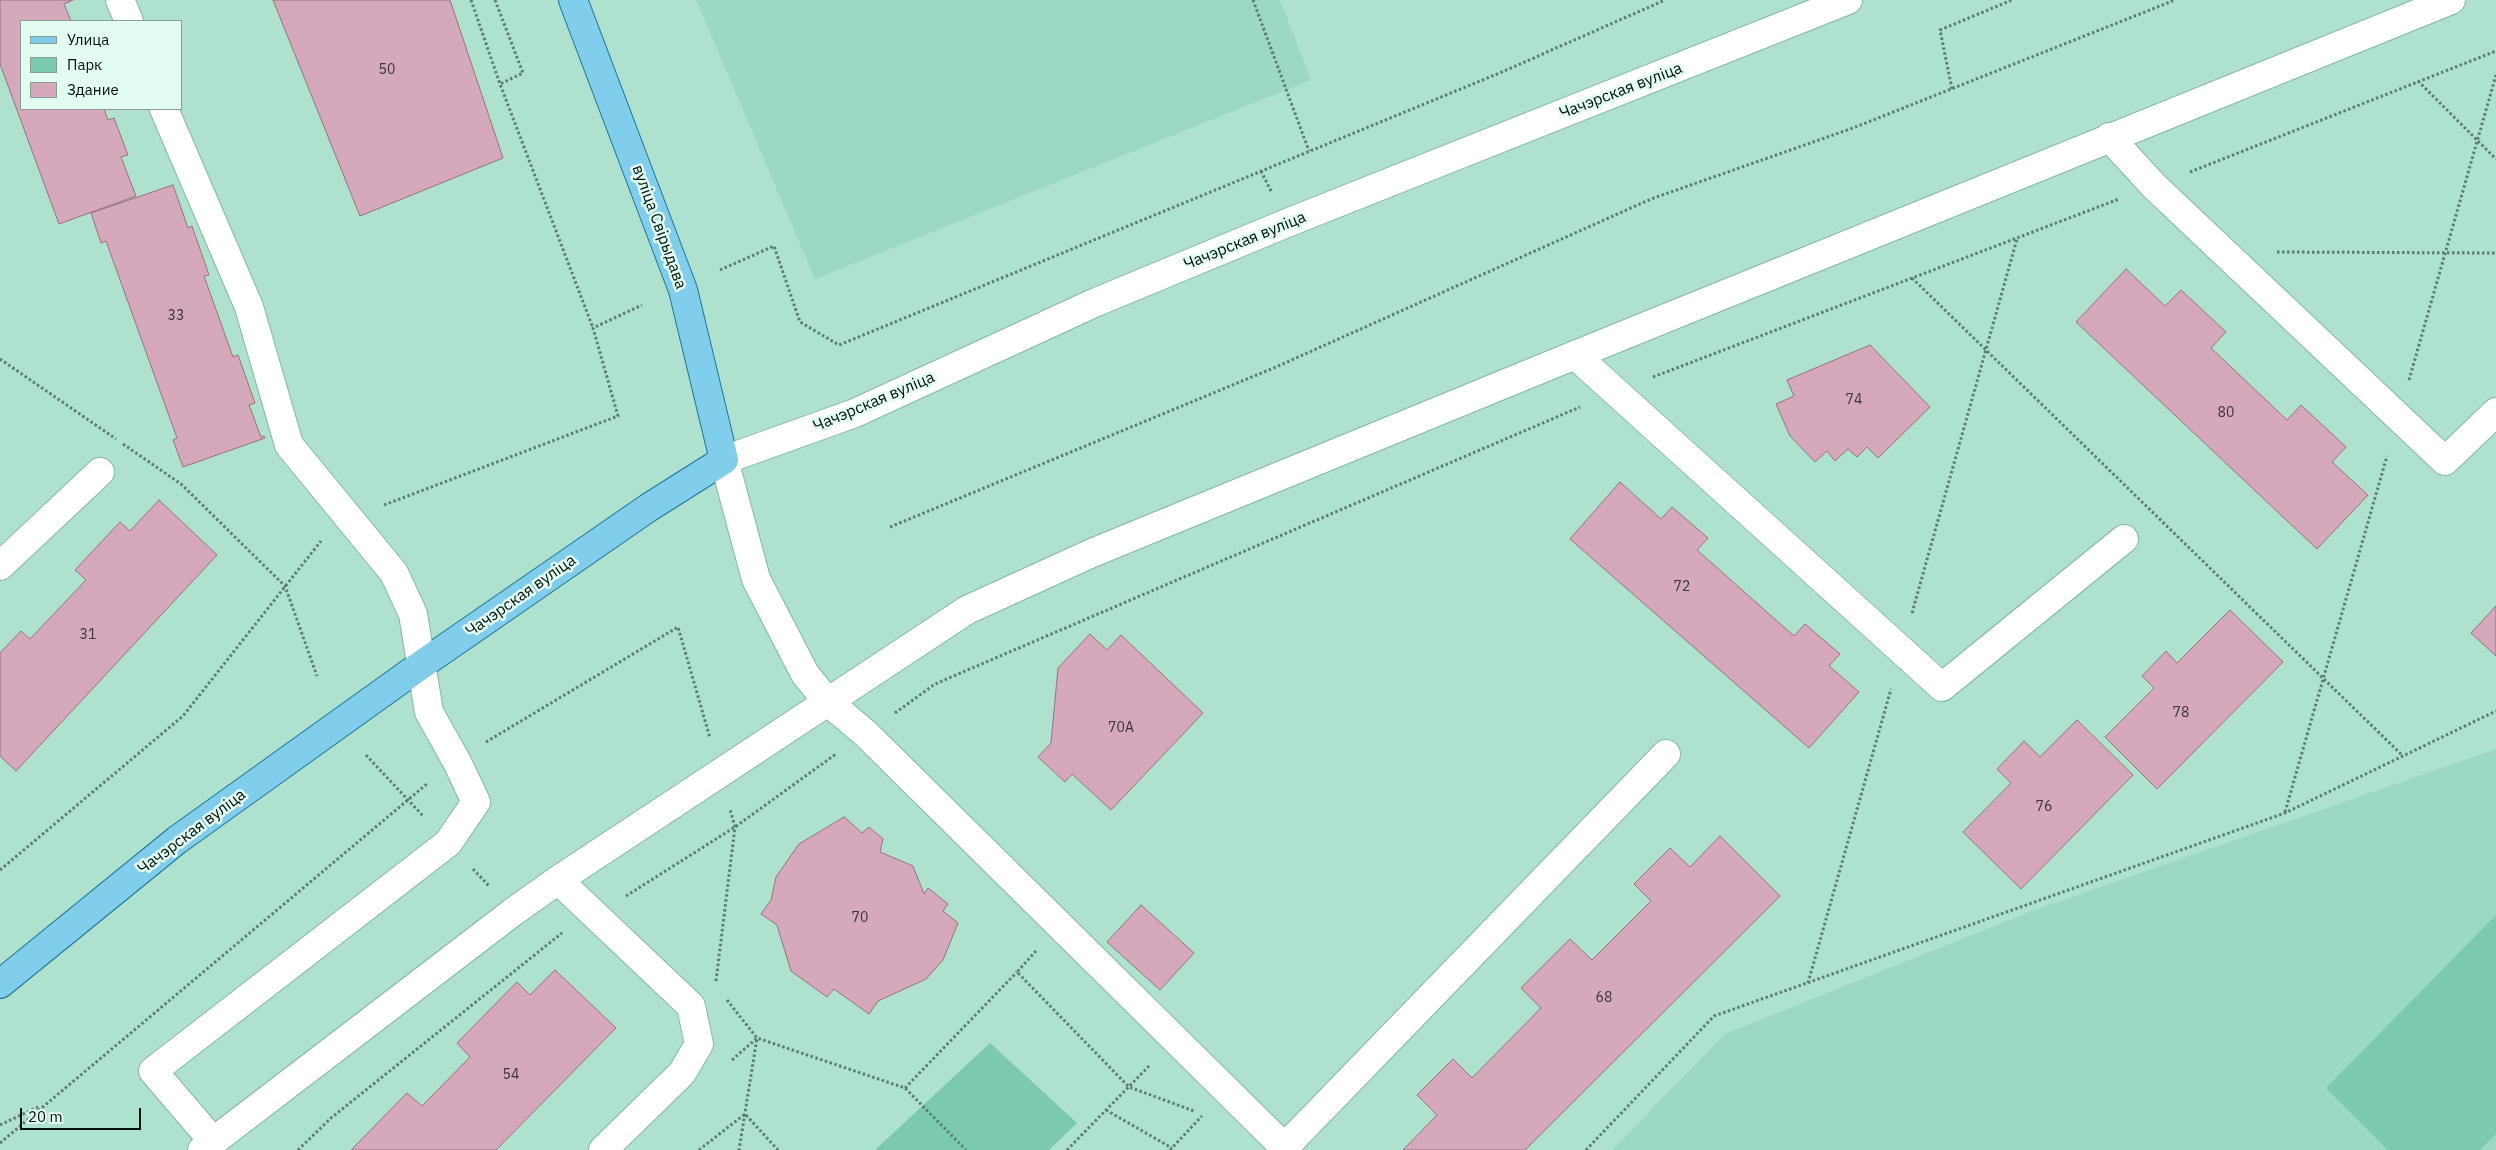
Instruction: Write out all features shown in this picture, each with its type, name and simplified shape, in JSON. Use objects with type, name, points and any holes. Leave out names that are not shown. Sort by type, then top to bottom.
[{"type":"main road","name":"вуліца Свірыдава","points":[[573,0],[683,290],[724,460]]},
{"type":"main road","name":"Чачэрская вуліца","points":[[0,984],[177,840],[421,665],[648,508],[724,460]]},
{"type":"street","points":[[120,0],[129,20]]},
{"type":"street","name":"Чачэрская вуліца","points":[[724,460],[855,413],[1094,303],[1278,227],[1848,0]]},
{"type":"street","points":[[164,110],[249,307],[289,445],[394,573],[413,614],[429,712],[457,762],[476,802],[448,843],[153,1071],[207,1145],[513,912],[558,880],[966,610],[1092,553],[2109,137],[2451,0]]},
{"type":"street","points":[[2109,137],[2154,186],[2445,461],[2496,412]]},
{"type":"street","points":[[1575,355],[1942,687],[2124,539]]},
{"type":"street","points":[[724,460],[756,578],[805,674],[827,701],[866,734],[1283,1148],[1666,754]]},
{"type":"street","points":[[0,566],[100,472]]},
{"type":"street","points":[[558,880],[691,1006],[699,1044],[682,1073],[603,1150]]},
{"type":"path","points":[[0,870],[183,716],[333,527],[618,416],[593,328],[500,84],[471,0]]},
{"type":"path","points":[[495,0],[523,73],[500,84]]},
{"type":"path","points":[[1253,0],[1308,151]]},
{"type":"path","points":[[720,270],[774,246],[800,322],[839,345],[1502,72],[1665,0]]},
{"type":"path","points":[[1952,89],[1940,30],[2012,0]]},
{"type":"path","points":[[890,527],[1276,367],[1651,199],[1853,128],[2175,0]]},
{"type":"path","points":[[2418,81],[2496,159]]},
{"type":"path","points":[[2224,252],[2496,253]]},
{"type":"path","points":[[1912,278],[2402,756]]},
{"type":"path","points":[[593,328],[642,305]]},
{"type":"path","points":[[0,359],[181,484],[285,586],[318,676]]},
{"type":"path","points":[[1586,1150],[1714,1016],[2285,813],[2496,711]]},
{"type":"path","points":[[630,904],[623,898],[735,826],[838,753]]},
{"type":"path","points":[[708,979],[715,985],[735,826]]},
{"type":"path","points":[[298,1150],[331,1118],[544,946],[592,912]]},
{"type":"path","points":[[905,1088],[1041,946]]},
{"type":"path","points":[[1017,972],[1129,1087],[1204,1114]]},
{"type":"path","points":[[721,993],[756,1038],[905,1088],[966,1150]]},
{"type":"path","points":[[727,1064],[756,1038]]},
{"type":"path","points":[[739,1150],[756,1038]]},
{"type":"path","points":[[1067,1150],[1152,1063]]},
{"type":"path","points":[[0,1125],[42,1106]]},
{"type":"path","points":[[1198,1108],[1204,1114]]},
{"type":"path","points":[[1106,1110],[1171,1149],[1204,1114]]},
{"type":"path","points":[[699,1150],[745,1114]]},
{"type":"path","points":[[745,1114],[778,1150]]},
{"type":"shaded area","points":[[696,0],[1280,0],[1311,80],[815,279]]},
{"type":"shaded area","points":[[2496,749],[2496,1150],[1612,1150],[1725,1034],[2032,911]]},
{"type":"green space","points":[[2496,915],[2496,1134],[2480,1150],[2388,1150],[2326,1088]]},
{"type":"green space","points":[[990,1043],[1077,1123],[1049,1150],[875,1150]]},
{"type":"building","points":[[0,0],[73,0],[64,4],[71,20],[20,20],[20,110],[104,110],[108,120],[114,118],[128,155],[121,157],[136,196],[59,224],[0,64]]},
{"type":"building","points":[[273,0],[450,0],[503,158],[360,216]]},
{"type":"building","points":[[173,185],[188,228],[192,226],[209,275],[204,276],[233,357],[238,355],[255,403],[249,405],[261,437],[264,436],[265,438],[183,467],[173,440],[177,438],[106,241],[101,243],[91,213]]},
{"type":"building","points":[[2126,269],[2165,306],[2181,290],[2226,332],[2211,348],[2287,420],[2301,405],[2346,447],[2332,462],[2368,495],[2317,549],[2076,322]]},
{"type":"building","points":[[1870,345],[1930,407],[1878,458],[1867,447],[1857,457],[1848,449],[1835,461],[1827,451],[1815,462],[1790,436],[1776,404],[1794,396],[1787,380]]},
{"type":"building","points":[[1620,482],[1661,519],[1672,507],[1708,538],[1697,550],[1794,636],[1805,624],[1840,654],[1829,666],[1859,692],[1809,748],[1570,539]]},
{"type":"building","points":[[159,500],[217,555],[16,771],[0,756],[0,653],[21,631],[30,639],[86,580],[75,570],[120,522],[130,531]]},
{"type":"building","points":[[2496,606],[2496,656],[2471,633]]},
{"type":"building","points":[[2230,610],[2283,662],[2157,789],[2105,737],[2154,688],[2142,676],[2166,651],[2177,663]]},
{"type":"building","points":[[1090,634],[1107,650],[1121,635],[1203,713],[1111,810],[1072,774],[1065,782],[1038,757],[1051,743],[1058,668]]},
{"type":"building","points":[[2077,720],[2133,775],[2021,889],[1963,832],[2011,783],[1997,769],[2024,741],[2040,757]]},
{"type":"building","points":[[844,817],[862,833],[869,827],[883,839],[880,852],[913,866],[924,894],[928,888],[948,904],[943,911],[958,923],[943,960],[926,979],[878,1001],[869,1014],[834,989],[827,997],[791,971],[777,925],[761,914],[771,900],[776,877],[799,844]]},
{"type":"building","points":[[1720,836],[1780,896],[1525,1150],[1403,1150],[1437,1115],[1417,1095],[1453,1059],[1472,1078],[1541,1008],[1521,988],[1570,939],[1592,960],[1651,901],[1634,884],[1670,848],[1690,867]]},
{"type":"building","points":[[1141,905],[1194,953],[1160,990],[1107,942]]},
{"type":"building","points":[[555,970],[616,1028],[496,1150],[351,1150],[407,1093],[422,1106],[470,1057],[457,1043],[517,982],[530,995]]}]
